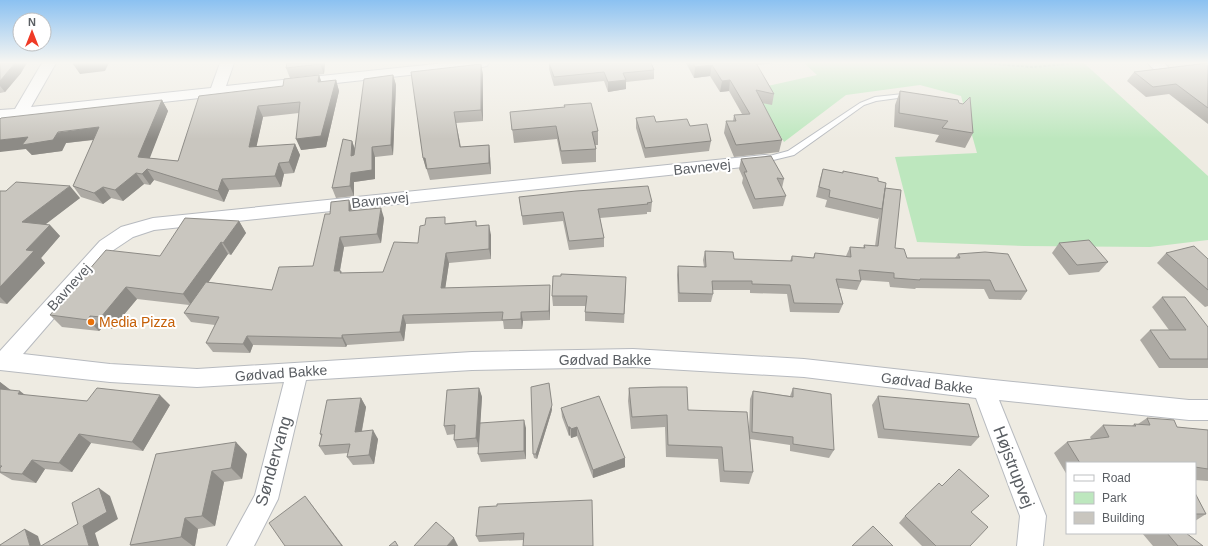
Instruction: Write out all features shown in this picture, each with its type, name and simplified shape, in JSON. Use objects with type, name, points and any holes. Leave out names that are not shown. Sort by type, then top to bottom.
[{"type":"street","points":[[20,113],[34,88]]},
{"type":"street","points":[[0,115],[249,88]]},
{"type":"street","name":"Bavnevej","points":[[2,361],[106,246],[127,232],[153,224],[765,160]]},
{"type":"street","name":"Gødvad Bakke","points":[[2,361],[110,373],[197,378],[472,361],[633,358],[804,368],[984,389],[1189,410],[1208,410]]},
{"type":"street","name":"Søndervang","points":[[240,546],[266,499],[297,372]]},
{"type":"street","name":"Højstrupvej","points":[[984,389],[1033,516],[1030,546]]},
{"type":"lane","points":[[765,160],[791,153],[862,104],[875,99],[903,96]]},
{"type":"green space","points":[[894,88],[846,95],[784,142],[754,89]]},
{"type":"green space","points":[[933,88],[1112,88],[1208,176],[1208,240],[1150,247],[1024,246],[917,242],[895,157],[977,153],[961,96]]},
{"type":"building","points":[[262,88],[334,88],[321,136],[296,139],[300,102],[258,106],[249,147],[295,144],[289,162],[279,163],[275,176],[222,179],[218,191],[147,169],[142,174],[136,173],[115,190],[103,187],[94,193],[73,186],[99,127],[58,132],[53,140],[22,145],[28,137],[0,140],[1,118],[162,100],[138,157],[178,161],[199,96]]},
{"type":"building","points":[[363,88],[393,88],[391,145],[372,147],[372,170],[351,173],[350,186],[332,188],[343,139],[352,141],[351,156],[354,155]]},
{"type":"building","points":[[413,88],[481,88],[481,110],[454,112],[460,147],[489,145],[489,163],[427,169],[425,158],[423,158]]},
{"type":"building","points":[[735,88],[771,88],[774,94],[756,90],[782,140],[736,145],[726,121],[736,121],[734,115],[750,114]]},
{"type":"building","points":[[1182,88],[1208,88],[1208,108]]},
{"type":"building","points":[[900,91],[958,100],[959,103],[963,104],[970,97],[973,133],[942,128],[948,121],[899,113]]},
{"type":"building","points":[[591,103],[598,131],[592,132],[596,149],[561,151],[556,126],[512,130],[510,112]]},
{"type":"building","points":[[654,116],[656,122],[687,119],[690,126],[707,124],[711,141],[645,148],[636,118]]},
{"type":"building","points":[[771,156],[784,179],[777,178],[786,196],[755,199],[744,172],[747,172],[741,159]]},
{"type":"building","points":[[823,169],[843,173],[843,171],[878,178],[878,181],[886,183],[882,209],[829,197],[830,190],[819,187]]},
{"type":"building","points":[[16,182],[70,186],[22,222],[50,225],[26,250],[34,251],[0,287],[0,191],[6,191]]},
{"type":"building","points":[[648,186],[652,202],[647,203],[648,204],[598,209],[604,238],[569,241],[563,212],[522,216],[519,197]]},
{"type":"building","points":[[885,188],[901,190],[895,248],[904,249],[907,258],[960,258],[958,254],[985,252],[1008,254],[1027,291],[995,291],[990,280],[920,280],[894,278],[894,273],[859,270],[861,281],[836,279],[843,304],[794,303],[790,285],[752,284],[752,281],[712,281],[713,294],[679,293],[678,266],[706,267],[705,251],[733,252],[734,259],[792,261],[792,256],[814,258],[815,253],[851,257],[850,247],[865,248],[864,245],[878,246]]},
{"type":"building","points":[[349,200],[349,211],[381,208],[377,234],[340,237],[334,271],[341,271],[340,273],[383,272],[394,242],[418,243],[420,226],[425,225],[426,218],[445,217],[445,224],[476,221],[476,226],[489,225],[489,249],[446,253],[441,288],[550,285],[549,311],[521,312],[521,319],[502,320],[503,312],[403,315],[400,332],[342,335],[342,338],[247,336],[243,344],[206,343],[219,317],[184,313],[206,282],[272,290],[279,267],[313,266],[325,214],[330,214],[331,202]]},
{"type":"building","points":[[185,218],[239,221],[223,243],[221,242],[183,294],[126,287],[101,317],[90,316],[88,320],[50,315],[106,250],[160,256]]},
{"type":"building","points":[[1089,240],[1108,262],[1077,265],[1059,243]]},
{"type":"building","points":[[1194,246],[1208,259],[1208,290],[1166,253]]},
{"type":"building","points":[[561,274],[626,277],[624,314],[585,312],[587,296],[552,296],[553,276],[561,276]]},
{"type":"building","points":[[1162,297],[1185,297],[1208,327],[1208,359],[1170,359],[1150,330],[1186,330]]},
{"type":"building","points":[[549,383],[552,405],[536,454],[533,454],[531,387]]},
{"type":"building","points":[[687,387],[688,410],[747,412],[753,472],[724,471],[722,447],[668,445],[667,415],[632,417],[629,388]]},
{"type":"building","points":[[97,388],[160,395],[132,442],[79,434],[59,463],[32,460],[22,474],[0,472],[0,468],[2,466],[0,466],[0,389],[20,391],[18,394],[87,401]]},
{"type":"building","points":[[479,388],[476,438],[454,440],[455,425],[444,426],[447,390]]},
{"type":"building","points":[[793,388],[831,394],[834,450],[793,444],[793,437],[752,432],[753,391],[793,397]]},
{"type":"building","points":[[599,396],[625,458],[593,470],[577,427],[571,429],[568,427],[561,408]]},
{"type":"building","points":[[878,396],[969,404],[979,437],[884,429]]},
{"type":"building","points":[[361,398],[355,432],[373,430],[369,455],[347,457],[350,444],[319,446],[327,400]]},
{"type":"building","points":[[1147,418],[1174,420],[1177,427],[1208,430],[1208,469],[1196,467],[1196,462],[1079,462],[1067,442],[1109,437],[1103,425],[1150,425]]},
{"type":"building","points":[[524,420],[524,451],[478,454],[480,423]]},
{"type":"building","points":[[236,442],[231,468],[212,471],[202,516],[185,518],[181,537],[130,545],[156,454]]},
{"type":"building","points":[[959,469],[989,496],[971,512],[988,527],[970,546],[936,546],[905,516],[939,483],[942,486]]},
{"type":"building","points":[[99,488],[107,512],[83,526],[89,546],[41,546],[78,524],[72,503]]},
{"type":"building","points":[[1196,495],[1206,514],[1196,514]]},
{"type":"building","points":[[305,496],[342,546],[285,546],[269,523]]},
{"type":"building","points":[[592,500],[593,546],[523,546],[524,533],[476,536],[479,507],[497,506],[497,504]]},
{"type":"building","points":[[436,522],[454,538],[447,546],[414,546]]},
{"type":"building","points":[[873,526],[893,546],[852,546]]},
{"type":"building","points":[[25,529],[30,546],[0,546],[0,545]]},
{"type":"building","points":[[1168,534],[1187,534],[1203,546],[1178,546]]},
{"type":"building","points":[[395,541],[398,546],[389,546]]},
{"type":"place","name":"Media Pizza","points":[[91,322]]}]
